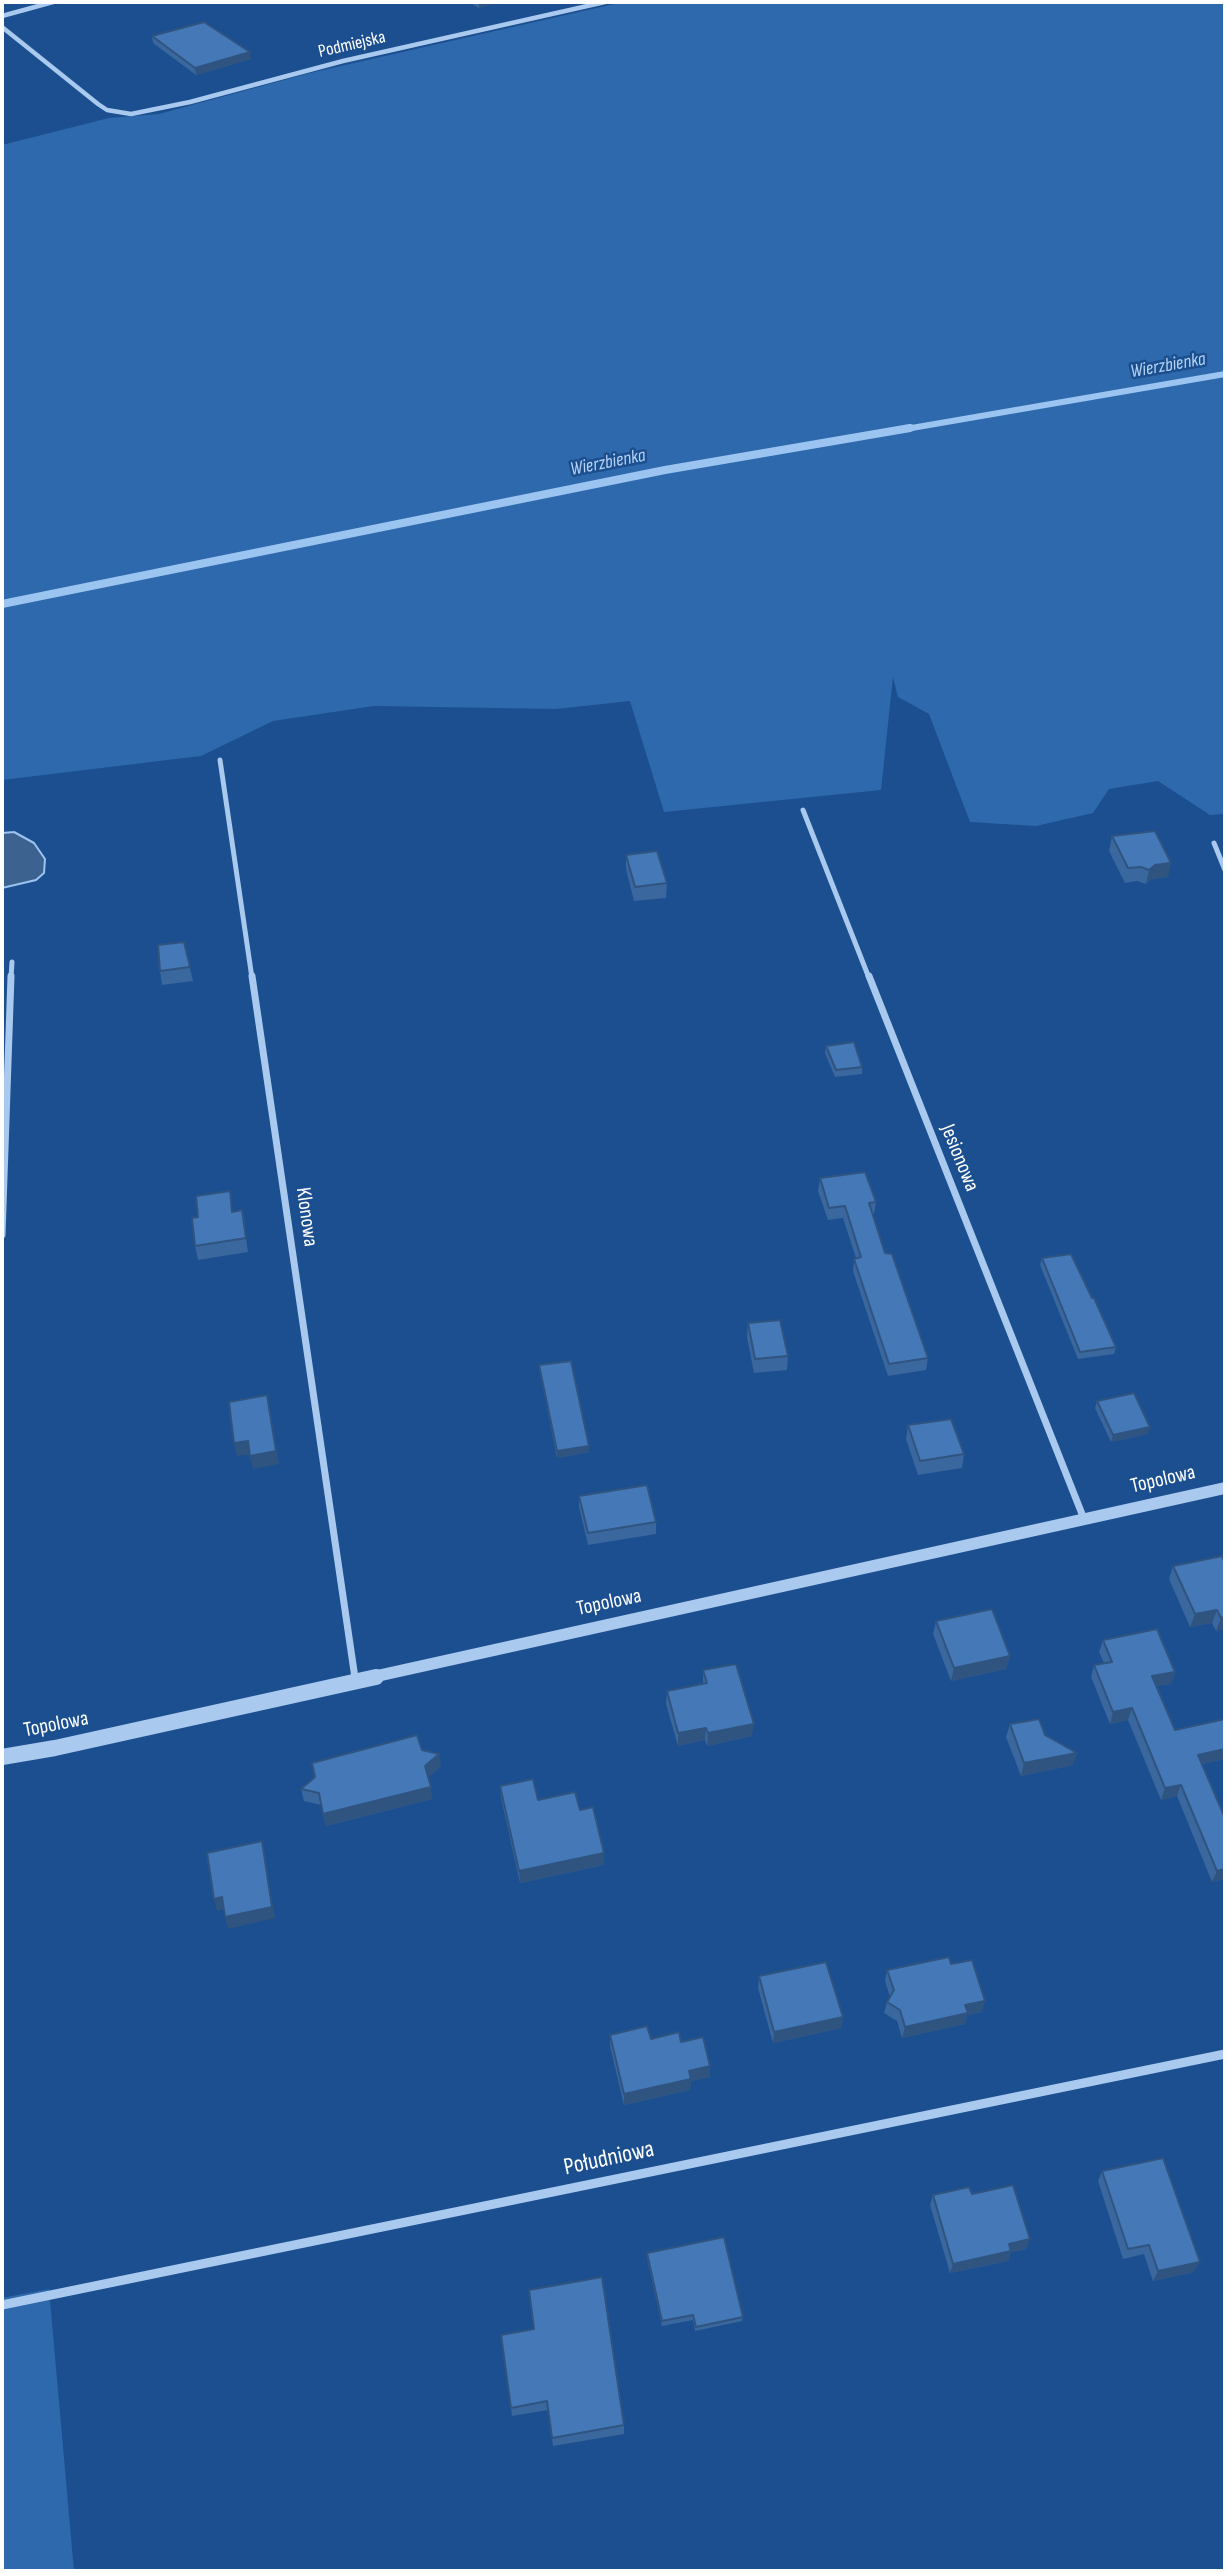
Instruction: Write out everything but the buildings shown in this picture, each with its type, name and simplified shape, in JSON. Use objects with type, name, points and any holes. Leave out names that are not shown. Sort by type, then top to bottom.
[{"type":"street","points":[[2,16],[53,2]]},
{"type":"street","name":"Podmiejska","points":[[2,27],[107,110],[146,113],[343,61],[605,2]]},
{"type":"street","name":"Klonowa","points":[[220,760],[355,1680]]},
{"type":"street","name":"Jesionowa","points":[[803,810],[1084,1519]]},
{"type":"street","points":[[1214,843],[1225,870]]},
{"type":"street","points":[[2,1235],[12,962]]},
{"type":"street","name":"Topolowa","points":[[2,1757],[55,1748],[1225,1488]]},
{"type":"street","name":"Południowa","points":[[2,2305],[1225,2054]]},
{"type":"shaded area","points":[[623,2],[1225,2],[1225,814],[1210,815],[1158,781],[1109,789],[1093,813],[1036,826],[970,822],[929,714],[898,697],[893,677],[881,790],[664,812],[630,701],[556,709],[374,706],[273,721],[201,756],[2,780],[2,145],[109,118],[159,114],[310,73]]},
{"type":"shaded area","points":[[14,832],[34,843],[45,859],[44,873],[36,880],[2,888],[2,833]]},
{"type":"shaded area","points":[[49,2289],[74,2571],[2,2571],[2,2298]]},
{"type":"waterway","name":"Wierzbienka","points":[[900,430],[1225,374]]},
{"type":"waterway","name":"Wierzbienka","points":[[2,604],[665,470],[910,428]]}]
